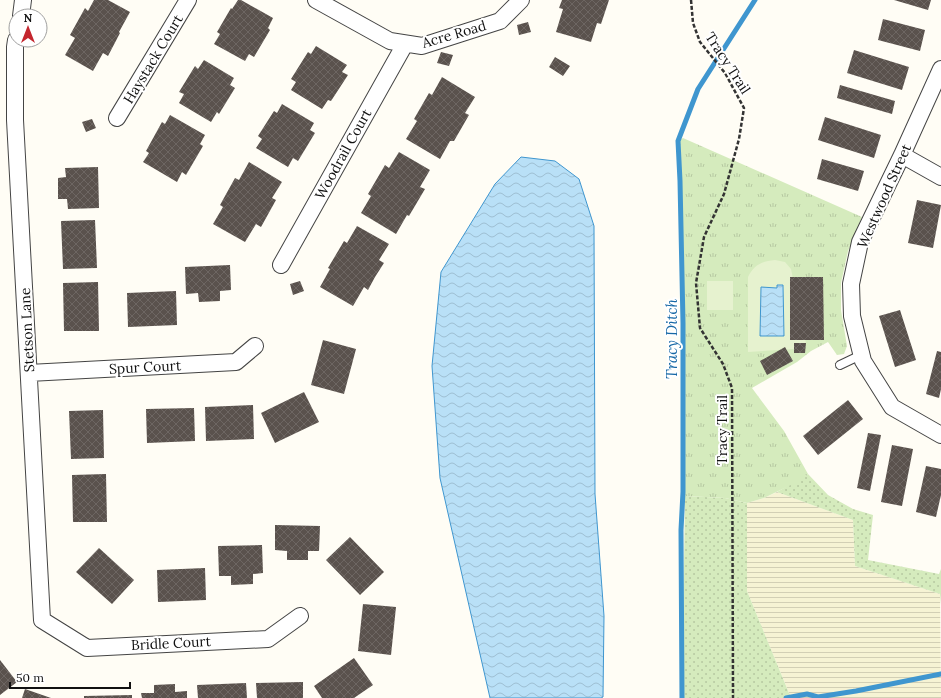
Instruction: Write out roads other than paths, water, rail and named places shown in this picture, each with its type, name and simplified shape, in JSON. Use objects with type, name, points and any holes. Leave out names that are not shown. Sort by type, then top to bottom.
[{"type":"street","name":"Haystack Court","points":[[117,118],[188,0]]},
{"type":"street","name":"Acre Road","points":[[316,0],[390,41],[422,46],[500,21],[521,0]]},
{"type":"street","name":"Woodrail Court","points":[[281,265],[404,44]]},
{"type":"street","name":"Stetson Lane","points":[[15,48],[16,120],[42,620]]},
{"type":"street","name":"Westwood Street","points":[[941,69],[860,242],[851,284],[852,316],[863,361],[892,407],[941,435]]},
{"type":"street","points":[[902,155],[941,177]]},
{"type":"street","name":"Spur Court","points":[[29,373],[236,362],[255,346]]},
{"type":"street","name":"Bridle Court","points":[[42,620],[87,648],[268,639],[300,616]]},
{"type":"lane","points":[[840,365],[861,355]]},
{"type":"water","points":[[521,157],[555,161],[579,179],[594,226],[595,494],[604,616],[603,697],[601,698],[490,698],[440,478],[432,366],[441,272],[495,184]]},
{"type":"water","points":[[777,285],[783,285],[784,336],[760,336],[761,287],[777,288]]},
{"type":"waterway","name":"Tracy Ditch","points":[[682,698],[681,530],[683,492],[683,323],[678,141],[698,89],[755,0]]},
{"type":"waterway","points":[[786,698],[807,694],[818,697],[941,674]]}]
